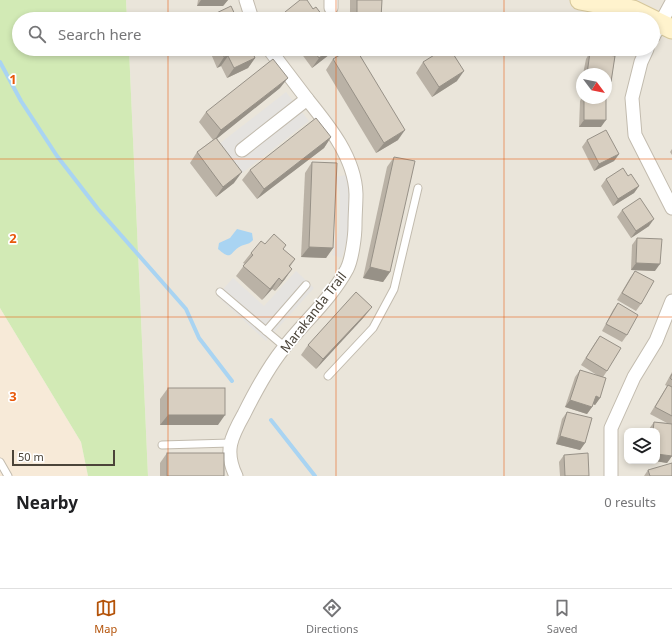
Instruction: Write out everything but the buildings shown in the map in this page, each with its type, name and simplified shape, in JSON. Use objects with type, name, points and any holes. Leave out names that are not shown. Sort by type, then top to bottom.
[{"type":"street","points":[[246,0],[250,12]]},
{"type":"street","points":[[580,0],[634,10],[637,12]]},
{"type":"street","points":[[662,30],[672,2]]},
{"type":"street","name":"Marakanda Trail","points":[[236,476],[230,465],[228,449],[234,431],[255,392],[285,347],[322,304],[347,268],[355,233],[356,193],[350,164],[323,119],[274,56]]},
{"type":"street","points":[[644,56],[632,98],[635,135],[672,208]]},
{"type":"street","points":[[242,150],[307,99]]},
{"type":"street","points":[[611,476],[611,428],[634,377],[656,341],[672,301]]},
{"type":"lane","points":[[328,376],[372,328],[394,289],[418,188]]},
{"type":"lane","points":[[266,331],[306,285]]},
{"type":"lane","points":[[220,292],[285,347]]},
{"type":"lane","points":[[162,445],[230,443]]},
{"type":"lane","points":[[0,462],[8,476]]},
{"type":"shaded area","points":[[126,0],[672,0],[672,476],[148,476],[129,56],[660,56],[660,12],[127,12]]},
{"type":"shaded area","points":[[286,92],[309,121],[237,177],[214,148]]},
{"type":"shaded area","points":[[346,175],[349,190],[350,216],[348,235],[342,258],[332,255],[339,231],[340,213],[340,194],[335,177]]},
{"type":"shaded area","points":[[296,271],[314,288],[266,341],[217,296],[233,278],[264,306]]},
{"type":"shaded area","points":[[0,308],[81,442],[88,476],[0,476]]},
{"type":"green space","points":[[0,0],[126,0],[127,12],[12,12],[12,56],[129,56],[148,476],[88,476],[81,442],[0,308]]},
{"type":"water","points":[[237,229],[252,233],[253,240],[237,248],[231,255],[226,255],[218,249],[219,243],[230,238]]},
{"type":"waterway","points":[[0,62],[21,101],[57,156],[98,209],[186,309],[199,338],[232,381]]},
{"type":"waterway","points":[[271,420],[315,476]]}]
